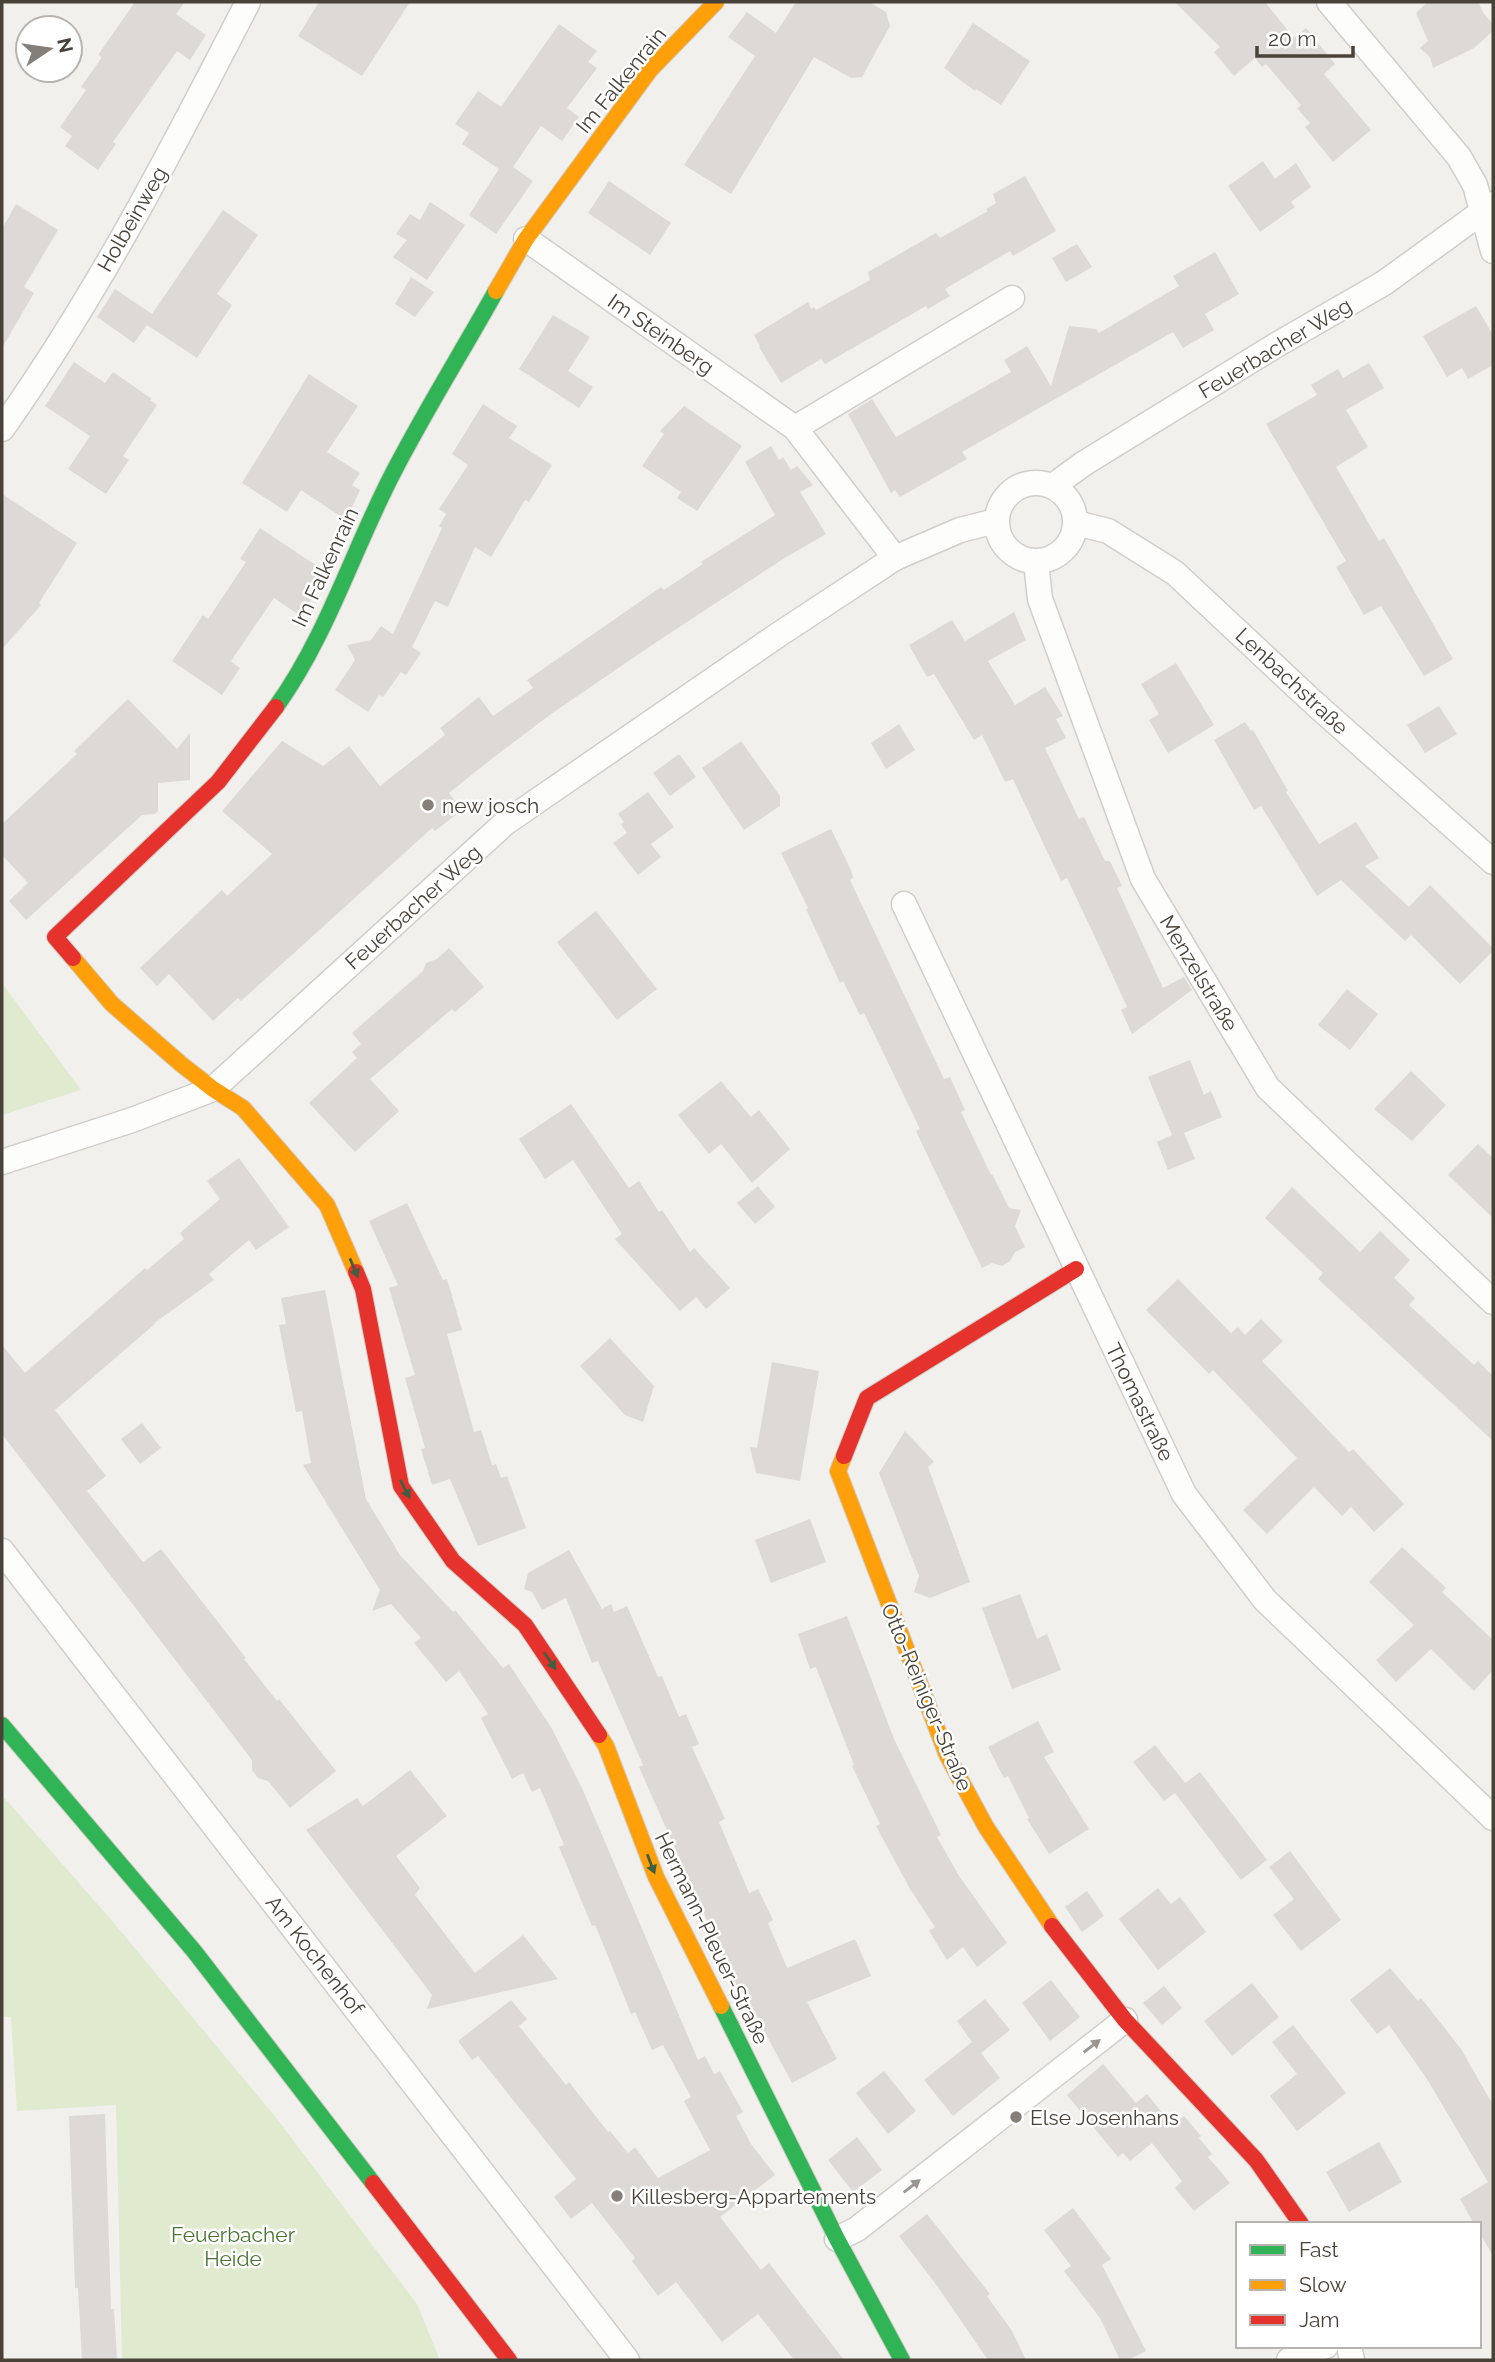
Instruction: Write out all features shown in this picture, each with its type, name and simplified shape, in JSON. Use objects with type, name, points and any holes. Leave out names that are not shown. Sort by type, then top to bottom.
[{"type":"street","name":"Holbeinweg","points":[[2,429],[29,391],[106,266],[181,131],[248,2]]},
{"type":"street","name":"Im Falkenrain","points":[[213,1089],[181,1065],[112,1003],[55,937],[218,782],[256,735],[290,686],[327,617],[393,473],[526,239],[650,70],[716,2]]},
{"type":"street","points":[[1329,2],[1459,157],[1488,209],[1493,251]]},
{"type":"street","name":"Feuerbacher Weg","points":[[1053,486],[1095,457],[1278,344],[1384,283],[1488,209]]},
{"type":"street","name":"Im Steinberg","points":[[526,239],[795,428],[895,558]]},
{"type":"street","points":[[795,428],[1012,298]]},
{"type":"street","points":[[1038,482],[1053,486],[1066,495],[1073,509],[1076,523],[1072,538],[1064,551],[1051,559],[1036,562],[1020,559],[1007,550],[999,536],[996,520],[1000,505],[1009,493],[1023,484],[1038,482]]},
{"type":"street","name":"Feuerbacher Weg","points":[[2,1162],[132,1120],[213,1089],[505,823],[895,558],[960,530],[996,520]]},
{"type":"street","name":"Lenbachstraße","points":[[1076,523],[1108,531],[1175,573],[1314,703],[1493,862]]},
{"type":"street","name":"Menzelstraße","points":[[1036,562],[1040,599],[1143,879],[1268,1088],[1493,1302]]},
{"type":"street","name":"Thomastraße","points":[[904,905],[1184,1494],[1265,1600],[1493,1818]]},
{"type":"street","name":"Hermann-Pleuer-Straße","points":[[213,1089],[243,1108],[327,1205],[363,1289],[401,1486],[453,1561],[525,1625],[606,1746],[656,1877],[837,2239],[902,2360]]},
{"type":"street","name":"Otto-Reiniger-Straße","points":[[1076,1269],[867,1398],[838,1471],[918,1682],[947,1755],[964,1789],[1041,1911],[1125,2020],[1256,2160],[1300,2222]]},
{"type":"street","name":"Am Kochenhof","points":[[2,1551],[626,2360]]},
{"type":"street","points":[[2,1725],[194,1951],[509,2360]]},
{"type":"street","points":[[837,2239],[857,2229],[1125,2020]]},
{"type":"street","points":[[1289,2360],[1321,2348]]},
{"type":"green space","points":[[2,983],[81,1090],[2,1115]]},
{"type":"green space","name":"Feuerbacher Heide","points":[[2,1795],[114,1923],[274,2115],[417,2304],[440,2360],[122,2360],[116,2105],[17,2111],[11,2017],[2,2017]]},
{"type":"building","points":[[135,2],[185,2],[176,14],[206,35],[190,60],[177,51],[113,142],[116,144],[98,170],[65,146],[72,136],[60,127],[86,90],[81,87],[102,57],[98,55]]},
{"type":"building","points":[[319,2],[410,2],[362,76],[298,36]]},
{"type":"building","points":[[796,2],[869,2],[886,12],[890,26],[862,77],[851,78],[814,57],[731,194],[684,165],[755,56],[728,37],[747,12],[776,33]]},
{"type":"building","points":[[1175,2],[1265,2],[1294,38],[1306,28],[1335,64],[1324,74],[1371,130],[1333,162],[1305,127],[1310,123],[1297,108],[1301,105],[1266,64],[1262,67],[1255,58],[1234,76],[1214,52],[1220,47]]},
{"type":"building","points":[[1428,2],[1478,2],[1493,24],[1493,31],[1474,48],[1433,68],[1430,57],[1420,48],[1428,41],[1416,13]]},
{"type":"building","points":[[973,23],[1030,61],[1001,105],[976,89],[975,91],[944,68]]},
{"type":"building","points":[[559,24],[597,51],[588,62],[597,68],[567,108],[579,117],[562,141],[541,126],[513,167],[533,181],[496,234],[469,215],[499,169],[462,144],[469,133],[455,124],[478,91],[501,107]]},
{"type":"building","points":[[1263,161],[1275,179],[1296,163],[1311,187],[1291,202],[1295,207],[1260,232],[1228,186]]},
{"type":"building","points":[[1025,176],[1056,231],[1013,256],[1010,251],[945,289],[950,296],[928,309],[926,306],[825,364],[821,359],[781,383],[754,335],[808,302],[811,309],[814,307],[816,310],[870,280],[868,272],[936,233],[940,238],[988,211],[986,209],[996,203],[993,194]]},
{"type":"building","points":[[609,181],[671,223],[650,255],[588,213]]},
{"type":"building","points":[[430,202],[465,225],[427,280],[393,257],[407,240],[396,234],[410,214],[420,220]]},
{"type":"building","points":[[16,204],[58,230],[24,287],[34,293],[2,348],[2,229]]},
{"type":"building","points":[[223,210],[258,235],[217,294],[232,305],[197,358],[147,325],[134,343],[97,317],[115,289],[152,314]]},
{"type":"building","points":[[1077,244],[1092,267],[1066,282],[1052,258]]},
{"type":"building","points":[[1215,252],[1239,294],[1205,314],[1214,330],[1183,348],[1173,332],[962,452],[967,459],[900,497],[895,490],[891,493],[848,414],[872,399],[896,437],[1011,372],[1004,360],[1027,346],[1051,386],[1069,326],[1096,329],[1099,333],[1179,286],[1173,276]]},
{"type":"building","points":[[411,277],[434,292],[415,317],[395,304]]},
{"type":"building","points":[[1476,306],[1493,335],[1493,365],[1468,379],[1462,368],[1447,377],[1423,336]]},
{"type":"building","points":[[553,315],[590,337],[568,371],[593,387],[579,408],[519,369]]},
{"type":"building","points":[[74,362],[105,383],[113,372],[157,405],[123,456],[129,460],[106,494],[68,469],[90,436],[45,406]]},
{"type":"building","points":[[1369,363],[1384,388],[1346,410],[1368,447],[1336,467],[1379,541],[1384,538],[1453,659],[1424,676],[1381,606],[1364,615],[1336,567],[1346,561],[1266,424],[1317,395],[1311,385],[1338,369],[1343,378]]},
{"type":"building","points":[[309,374],[358,406],[327,452],[360,473],[352,485],[360,490],[346,520],[301,490],[287,512],[242,483]]},
{"type":"building","points":[[483,404],[517,426],[509,438],[552,465],[529,502],[525,500],[491,557],[475,547],[448,607],[435,601],[412,647],[421,653],[406,675],[401,672],[383,697],[379,695],[368,712],[335,690],[355,660],[347,645],[371,640],[381,626],[393,634],[442,528],[439,526],[446,514],[439,509],[468,465],[452,454]]},
{"type":"building","points":[[684,406],[742,446],[697,511],[677,498],[681,492],[642,466],[664,434],[660,431]]},
{"type":"building","points":[[771,446],[779,460],[783,457],[791,470],[797,466],[813,485],[800,492],[826,534],[655,643],[551,714],[494,757],[449,793],[462,810],[435,831],[432,828],[241,1001],[238,998],[213,1021],[169,974],[157,986],[140,968],[222,890],[227,896],[272,854],[222,811],[282,741],[323,766],[349,746],[380,786],[445,735],[440,728],[479,697],[493,716],[533,688],[527,680],[661,587],[664,590],[703,564],[701,562],[775,515],[745,462]]},
{"type":"building","points":[[2,494],[77,543],[39,603],[41,605],[2,649]]},
{"type":"building","points":[[260,528],[326,572],[301,616],[274,598],[231,661],[240,668],[222,695],[172,661],[203,615],[208,619],[246,562],[240,559]]},
{"type":"building","points":[[1014,612],[1026,640],[988,661],[1015,705],[1045,687],[1063,716],[1056,719],[1066,738],[1045,748],[1079,819],[1084,817],[1105,861],[1110,861],[1122,886],[1117,888],[1163,988],[1184,977],[1192,990],[1132,1034],[1121,1010],[1127,1007],[1100,948],[1067,878],[1061,881],[1013,779],[1005,782],[982,735],[974,740],[934,674],[927,677],[909,645],[952,620],[965,641]]},
{"type":"building","points":[[1176,663],[1214,725],[1168,753],[1149,720],[1159,714],[1141,684]]},
{"type":"building","points":[[128,699],[177,749],[190,733],[190,780],[158,783],[158,811],[155,814],[142,815],[26,920],[9,901],[28,883],[2,855],[2,824],[77,754],[74,751]]},
{"type":"building","points":[[1439,706],[1457,734],[1425,753],[1407,725]]},
{"type":"building","points":[[1245,722],[1251,731],[1253,730],[1288,791],[1286,792],[1319,844],[1356,822],[1379,858],[1365,866],[1409,907],[1430,885],[1493,948],[1460,984],[1411,935],[1405,941],[1341,880],[1317,896],[1261,806],[1254,810],[1214,740]]},
{"type":"building","points":[[899,724],[915,750],[886,769],[871,743]]},
{"type":"building","points":[[741,741],[780,796],[780,806],[744,830],[702,768]]},
{"type":"building","points":[[679,754],[696,777],[670,796],[653,773]]},
{"type":"building","points":[[648,792],[674,827],[651,844],[661,857],[638,875],[613,843],[627,833],[618,814]]},
{"type":"building","points":[[831,829],[851,870],[853,878],[850,880],[944,1079],[950,1077],[965,1110],[961,1112],[991,1175],[1009,1208],[1021,1210],[1015,1226],[1025,1247],[1015,1252],[1010,1261],[1002,1266],[992,1263],[982,1268],[916,1131],[920,1129],[864,1013],[860,1015],[843,981],[840,983],[781,853]]},
{"type":"building","points":[[596,911],[657,989],[617,1020],[557,942]]},
{"type":"building","points":[[449,948],[484,987],[455,1012],[452,1009],[370,1079],[399,1111],[355,1152],[309,1103],[357,1058],[352,1052],[361,1044],[352,1033],[423,971],[426,963],[437,959]]},
{"type":"building","points":[[1347,989],[1378,1014],[1350,1050],[1318,1025]]},
{"type":"building","points":[[1190,1060],[1204,1095],[1211,1091],[1222,1117],[1184,1133],[1195,1159],[1168,1170],[1157,1142],[1172,1135],[1148,1077]]},
{"type":"building","points":[[1411,1071],[1446,1105],[1412,1141],[1374,1109]]},
{"type":"building","points":[[721,1081],[751,1117],[759,1110],[790,1149],[752,1183],[721,1144],[709,1154],[678,1115]]},
{"type":"building","points":[[571,1104],[629,1188],[639,1181],[690,1252],[694,1248],[730,1288],[706,1309],[696,1297],[680,1311],[615,1239],[622,1234],[573,1160],[545,1179],[519,1139]]},
{"type":"building","points":[[1478,1144],[1493,1158],[1493,1218],[1448,1175]]},
{"type":"building","points":[[239,1158],[289,1227],[256,1250],[249,1240],[209,1274],[214,1280],[153,1324],[156,1323],[55,1410],[106,1476],[87,1491],[143,1562],[161,1549],[277,1701],[279,1699],[336,1771],[290,1808],[268,1781],[258,1778],[252,1770],[252,1760],[2,1434],[2,1345],[25,1373],[145,1268],[147,1270],[184,1239],[180,1233],[220,1199],[207,1181]]},
{"type":"building","points":[[758,1186],[775,1207],[755,1224],[737,1203]]},
{"type":"building","points":[[1292,1187],[1360,1252],[1380,1231],[1410,1260],[1394,1278],[1415,1298],[1409,1305],[1474,1365],[1478,1361],[1493,1376],[1493,1441],[1318,1279],[1323,1273],[1265,1218]]},
{"type":"building","points":[[407,1203],[443,1280],[447,1279],[462,1330],[447,1334],[474,1432],[481,1430],[492,1465],[496,1464],[501,1478],[507,1476],[526,1528],[478,1546],[450,1479],[432,1485],[421,1449],[425,1448],[405,1378],[415,1375],[389,1288],[398,1285],[369,1221]]},
{"type":"building","points":[[1178,1279],[1231,1333],[1238,1327],[1245,1335],[1261,1319],[1283,1341],[1262,1361],[1349,1452],[1353,1449],[1404,1504],[1374,1532],[1351,1507],[1342,1516],[1314,1487],[1267,1534],[1243,1510],[1297,1458],[1213,1370],[1209,1374],[1146,1310]]},
{"type":"building","points":[[325,1290],[366,1499],[400,1555],[453,1612],[455,1610],[503,1668],[509,1664],[551,1727],[582,1788],[698,2060],[705,2056],[714,2074],[720,2071],[743,2112],[736,2116],[751,2144],[775,2175],[720,2217],[761,2270],[769,2263],[844,2360],[794,2360],[758,2314],[722,2342],[676,2282],[658,2296],[632,2261],[635,2258],[592,2203],[571,2219],[554,2197],[576,2179],[478,2056],[472,2060],[458,2041],[511,2000],[527,2019],[519,2026],[566,2085],[569,2082],[628,2153],[635,2147],[658,2178],[710,2150],[684,2101],[691,2097],[663,2045],[652,2050],[635,2012],[631,2014],[595,1925],[592,1926],[559,1847],[564,1845],[540,1788],[532,1792],[523,1773],[512,1779],[481,1718],[488,1714],[459,1671],[446,1682],[414,1643],[421,1638],[391,1604],[372,1611],[380,1590],[303,1465],[311,1463],[302,1411],[296,1412],[279,1325],[286,1324],[281,1298]]},
{"type":"building","points":[[610,1338],[654,1386],[643,1422],[625,1415],[580,1366]]},
{"type":"building","points":[[772,1362],[819,1371],[800,1481],[756,1473],[750,1447],[757,1448]]},
{"type":"building","points":[[142,1423],[161,1448],[140,1464],[121,1439]]},
{"type":"building","points":[[905,1431],[934,1462],[928,1467],[970,1582],[930,1598],[914,1592],[919,1576],[879,1473]]},
{"type":"building","points":[[810,1519],[826,1562],[771,1583],[755,1540]]},
{"type":"building","points":[[1402,1547],[1446,1588],[1442,1592],[1493,1640],[1493,1670],[1474,1691],[1431,1649],[1396,1682],[1376,1660],[1414,1625],[1369,1582]]},
{"type":"building","points":[[569,1550],[602,1609],[611,1604],[614,1612],[627,1606],[679,1717],[686,1714],[699,1744],[692,1747],[725,1819],[719,1822],[749,1893],[758,1889],[773,1920],[768,1923],[787,1968],[855,1939],[871,1976],[807,2002],[837,2059],[792,2083],[752,2008],[747,2011],[639,1767],[643,1765],[598,1661],[592,1663],[566,1598],[542,1610],[532,1592],[524,1589],[528,1573]]},
{"type":"building","points":[[1020,1594],[1037,1639],[1047,1634],[1061,1670],[1012,1689],[982,1608]]},
{"type":"building","points":[[847,1616],[894,1739],[941,1835],[937,1837],[959,1876],[1007,1943],[977,1967],[963,1947],[947,1960],[929,1931],[935,1927],[910,1889],[876,1826],[880,1824],[852,1766],[854,1765],[816,1667],[810,1669],[798,1634]]},
{"type":"building","points":[[1038,1721],[1054,1752],[1044,1757],[1089,1829],[1049,1854],[1027,1819],[1029,1818],[1008,1776],[1004,1778],[988,1747]]},
{"type":"building","points":[[1155,1745],[1185,1783],[1200,1772],[1267,1860],[1241,1880],[1175,1793],[1164,1801],[1133,1762]]},
{"type":"building","points":[[410,1770],[447,1816],[396,1856],[420,1888],[415,1895],[475,1973],[523,1935],[558,1979],[427,2009],[432,1995],[306,1830],[357,1798],[363,1806]]},
{"type":"building","points":[[1290,1851],[1341,1920],[1301,1951],[1273,1915],[1294,1899],[1269,1867]]},
{"type":"building","points":[[1158,1888],[1171,1904],[1180,1897],[1206,1932],[1158,1970],[1119,1919]]},
{"type":"building","points":[[1087,1891],[1104,1916],[1082,1932],[1065,1907]]},
{"type":"building","points":[[1390,1968],[1418,2001],[1421,1998],[1461,2049],[1493,2105],[1493,2256],[1481,2235],[1481,2222],[1473,2222],[1460,2199],[1488,2182],[1427,2079],[1389,2025],[1377,2034],[1350,2000]]},
{"type":"building","points":[[1051,1980],[1080,2017],[1050,2041],[1022,2003]]},
{"type":"building","points":[[1252,1983],[1279,2017],[1232,2056],[1204,2021]]},
{"type":"building","points":[[1164,1986],[1182,2008],[1162,2025],[1143,2003]]},
{"type":"building","points":[[985,1999],[1010,2030],[981,2053],[1000,2078],[953,2116],[924,2080],[972,2042],[957,2021]]},
{"type":"building","points":[[1293,2025],[1346,2093],[1297,2131],[1270,2096],[1297,2074],[1272,2042]]},
{"type":"building","points":[[1103,2064],[1136,2103],[1147,2094],[1173,2126],[1184,2116],[1212,2154],[1208,2157],[1230,2183],[1194,2211],[1175,2188],[1182,2181],[1152,2143],[1130,2161],[1123,2153],[1118,2157],[1067,2095]]},
{"type":"building","points":[[884,2071],[916,2111],[888,2134],[856,2093]]},
{"type":"building","points":[[105,2114],[111,2309],[114,2309],[117,2360],[82,2360],[78,2288],[75,2288],[69,2116]]},
{"type":"building","points":[[857,2137],[882,2170],[853,2192],[828,2160]]},
{"type":"building","points":[[1379,2142],[1402,2182],[1349,2212],[1326,2172]]},
{"type":"building","points":[[1073,2208],[1111,2259],[1102,2265],[1146,2351],[1128,2360],[1120,2360],[1100,2318],[1064,2271],[1071,2266],[1044,2230]]},
{"type":"building","points":[[927,2214],[990,2294],[987,2296],[1012,2331],[1026,2360],[988,2360],[899,2236]]},
{"type":"traffic: fast","points":[[276,707],[294,680],[325,622],[405,450],[496,291]]},
{"type":"traffic: fast","points":[[2,1725],[194,1951],[373,2183]]},
{"type":"traffic: fast","points":[[721,2006],[837,2239],[902,2360]]},
{"type":"traffic: slow","points":[[496,291],[526,239],[650,70],[716,2]]},
{"type":"traffic: slow","points":[[73,958],[112,1004],[181,1064],[243,1108],[327,1205],[356,1272]]},
{"type":"traffic: slow","points":[[844,1456],[838,1471],[947,1755],[986,1827],[1052,1926]]},
{"type":"traffic: slow","points":[[599,1735],[606,1746],[656,1877],[721,2006]]},
{"type":"traffic: jam","points":[[73,958],[55,937],[218,782],[276,707]]},
{"type":"traffic: jam","points":[[844,1456],[867,1398],[1076,1269]]},
{"type":"traffic: jam","points":[[356,1272],[363,1289],[401,1486],[453,1561],[525,1625],[599,1735]]},
{"type":"traffic: jam","points":[[1052,1926],[1125,2020],[1256,2160],[1300,2222]]},
{"type":"traffic: jam","points":[[373,2183],[509,2360]]},
{"type":"place","name":"new josch","points":[[428,805]]},
{"type":"place","name":"Else Josenhans","points":[[1016,2117]]},
{"type":"place","name":"Killesberg-Appartements","points":[[617,2196]]}]
